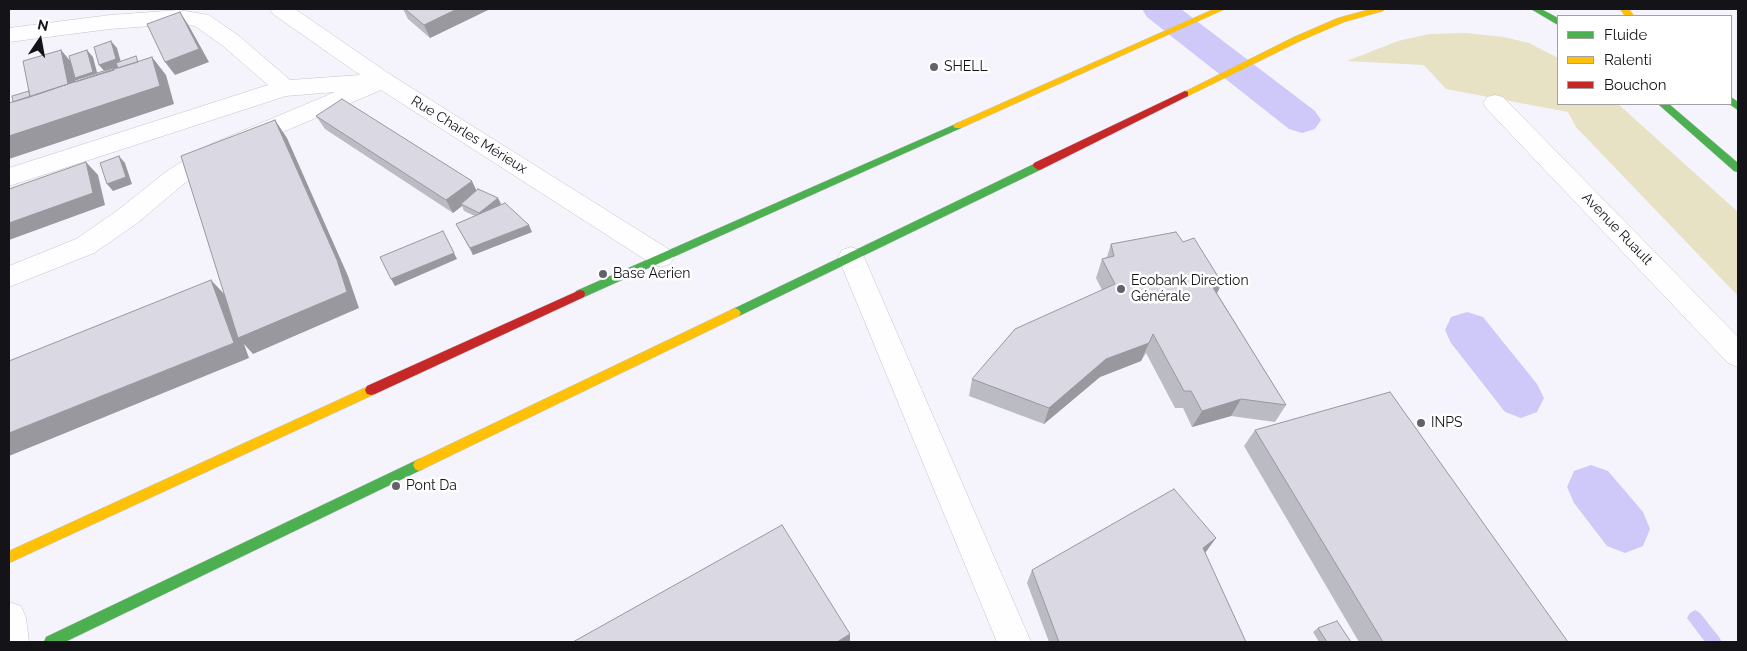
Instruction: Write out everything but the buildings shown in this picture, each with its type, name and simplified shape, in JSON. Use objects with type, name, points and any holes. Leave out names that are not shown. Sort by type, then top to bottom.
[{"type":"main road","points":[[9,557],[661,257],[1221,9]]},
{"type":"main road","points":[[51,642],[1297,39],[1341,20],[1380,9]]},
{"type":"main road","points":[[1535,9],[1557,21]]},
{"type":"main road","points":[[1664,105],[1738,168]]},
{"type":"street","name":"Rue Charles Mérieux","points":[[281,9],[383,80],[661,257]]},
{"type":"street","points":[[9,35],[110,22],[179,17],[201,20],[230,41],[285,88]]},
{"type":"street","points":[[9,177],[285,88],[383,80]]},
{"type":"street","points":[[9,277],[85,246],[127,217],[176,177],[218,150],[383,80]]},
{"type":"street","name":"Avenue Ruault","points":[[1495,103],[1738,355]]},
{"type":"street","points":[[851,256],[1014,642]]},
{"type":"street","points":[[9,618],[12,642]]},
{"type":"shaded area","points":[[1465,33],[1504,37],[1529,43],[1557,57],[1557,105],[1619,105],[1738,212],[1738,296],[1576,127],[1568,112],[1446,89],[1424,65],[1347,61],[1398,41],[1429,34]]},
{"type":"waterway","points":[[1159,9],[1302,120]]},
{"type":"waterway","points":[[1467,330],[1521,398]]},
{"type":"waterway","points":[[1591,487],[1625,529]]},
{"type":"waterway","points":[[1695,618],[1714,642]]},
{"type":"traffic: fast","points":[[1535,9],[1557,21]]},
{"type":"traffic: fast","points":[[1732,101],[1738,107]]},
{"type":"traffic: fast","points":[[1664,105],[1738,168]]},
{"type":"traffic: fast","points":[[580,294],[958,126]]},
{"type":"traffic: fast","points":[[735,313],[1038,166]]},
{"type":"traffic: fast","points":[[51,642],[419,465]]},
{"type":"traffic: slow","points":[[958,126],[1221,9]]},
{"type":"traffic: slow","points":[[1185,94],[1297,39],[1341,20],[1380,9]]},
{"type":"traffic: slow","points":[[1624,9],[1629,15]]},
{"type":"traffic: slow","points":[[419,465],[735,313]]},
{"type":"traffic: slow","points":[[9,557],[371,390]]},
{"type":"traffic: jam","points":[[1038,166],[1185,94]]},
{"type":"traffic: jam","points":[[371,390],[580,294]]},
{"type":"place","name":"SHELL","points":[[934,67]]},
{"type":"place","name":"Base Aerien","points":[[603,274]]},
{"type":"place","name":"Ecobank Direction Générale","points":[[1121,289]]},
{"type":"place","name":"INPS","points":[[1421,423]]},
{"type":"place","name":"Pont Da","points":[[396,486]]}]
